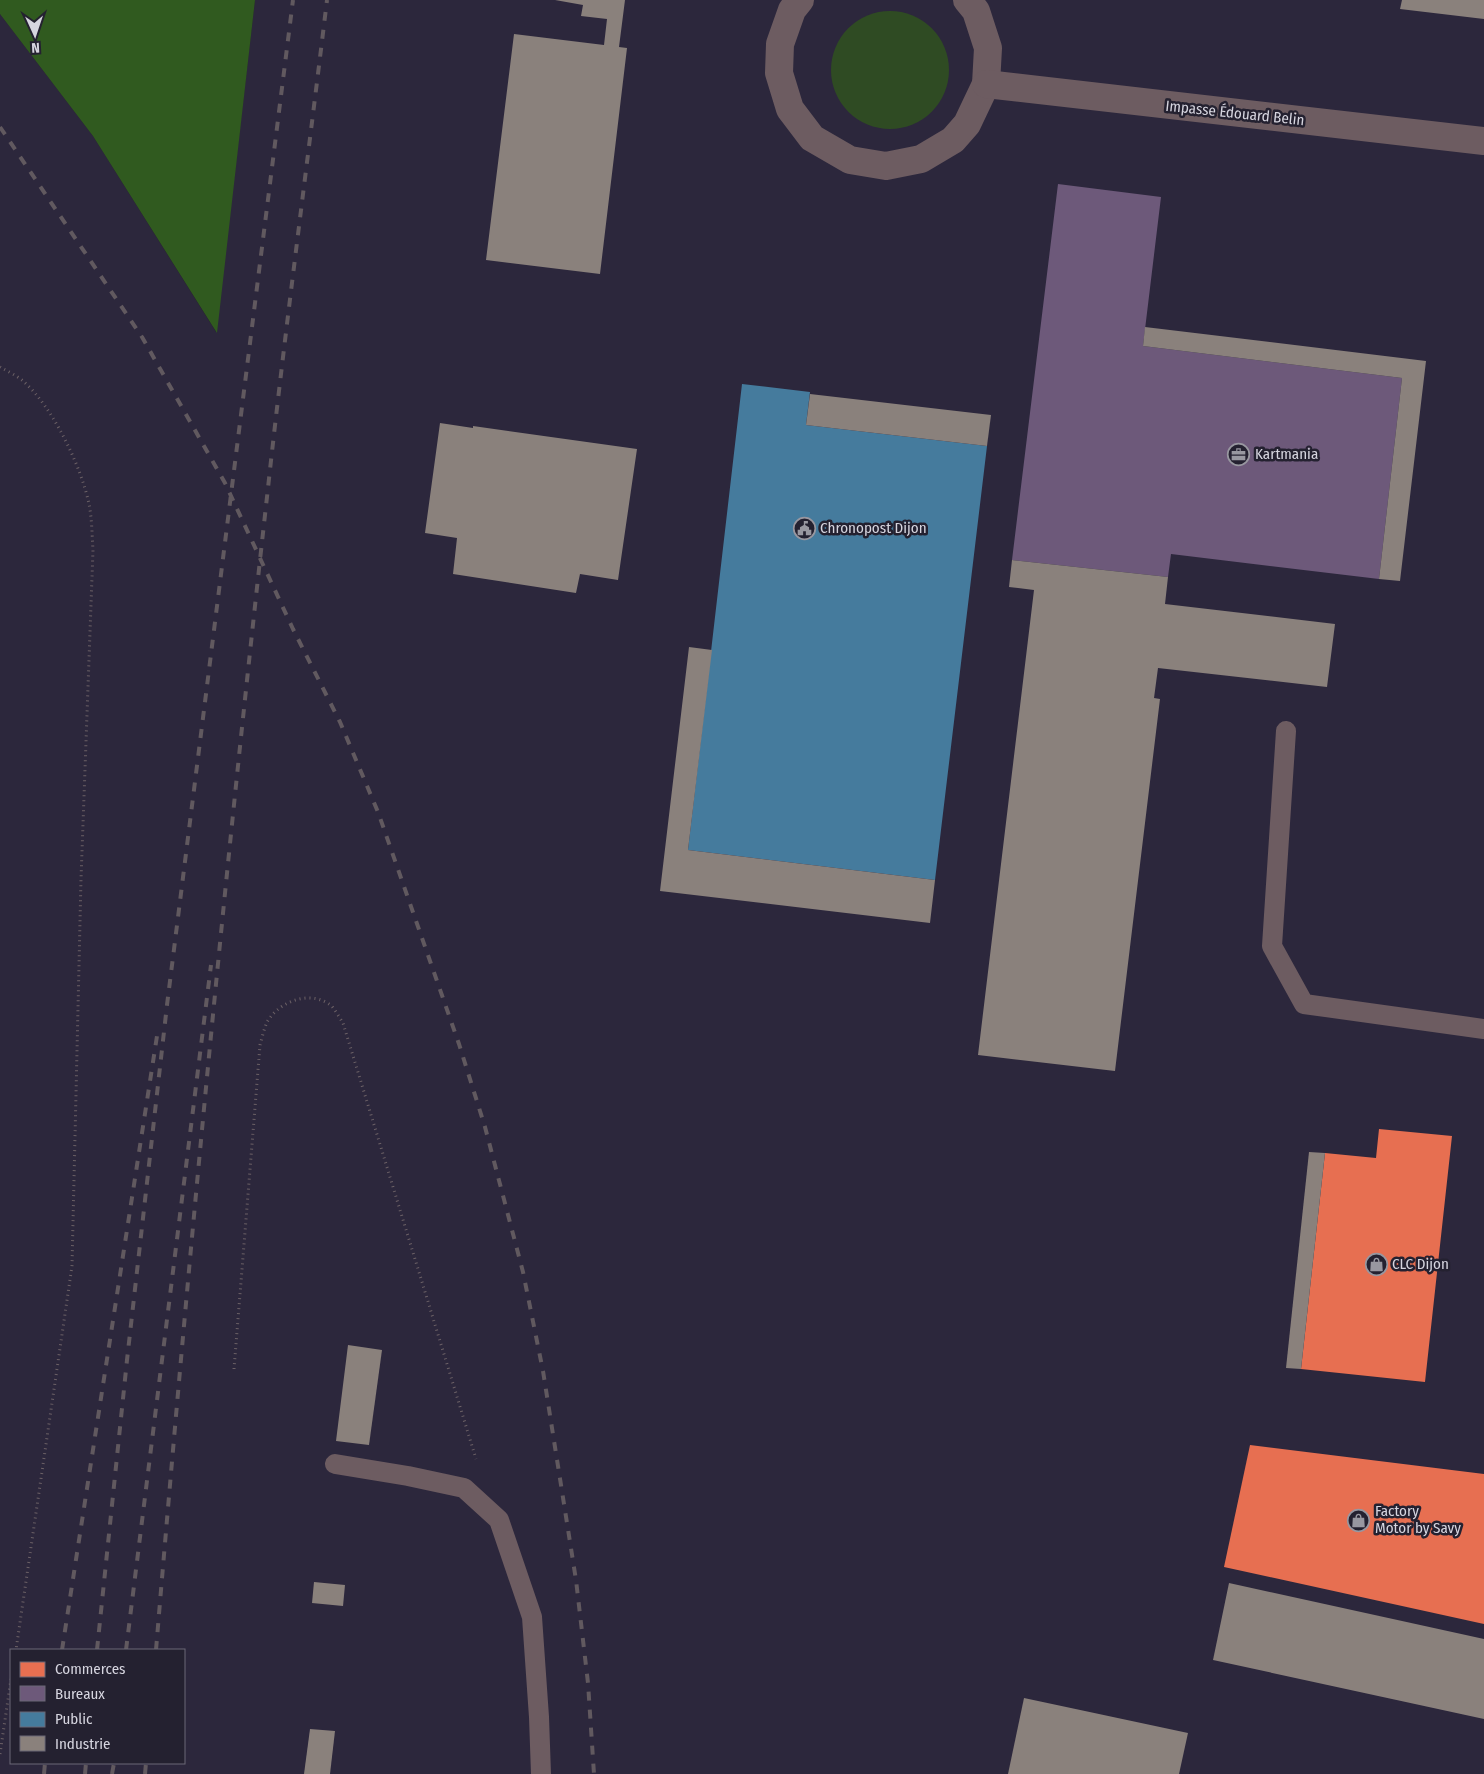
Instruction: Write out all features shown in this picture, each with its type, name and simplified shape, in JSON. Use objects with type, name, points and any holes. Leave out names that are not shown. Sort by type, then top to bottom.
[{"type":"street","points":[[800,0],[792,10],[780,44],[779,73],[790,109],[812,138],[850,160],[886,166],[922,159],[953,140],[967,124],[986,84],[988,48],[976,11],[967,0]]},
{"type":"street","name":"Impasse Édouard Belin","points":[[986,84],[1484,141]]},
{"type":"lane","points":[[1286,731],[1272,946],[1304,1004],[1484,1029]]},
{"type":"lane","points":[[335,1464],[408,1476],[464,1488],[499,1520],[532,1617],[541,1774]]},
{"type":"path","points":[[0,367],[22,380],[41,400],[77,465],[89,504],[93,550],[80,879],[72,1266],[16,1649]]},
{"type":"path","points":[[234,1369],[260,1045],[267,1022],[280,1007],[296,999],[314,998],[330,1004],[343,1023],[477,1462]]},
{"type":"path","points":[[0,1754],[10,1686]]},
{"type":"shaded area","points":[[255,0],[1484,0],[1484,1774],[0,1774],[0,14],[93,136],[216,332]]},
{"type":"green space","points":[[0,0],[255,0],[217,333],[93,136],[0,14]]},
{"type":"green space","points":[[890,11],[913,16],[932,28],[944,47],[949,70],[944,93],[932,112],[913,124],[890,129],[867,124],[848,112],[836,93],[831,70],[836,47],[848,28],[867,16]]},
{"type":"building: Commerces","name":"CLC Dijon","points":[[1379,1129],[1452,1136],[1425,1382],[1301,1369],[1325,1153],[1376,1158]]},
{"type":"building: Commerces","name":"Factory Motor by Savy","points":[[1250,1445],[1484,1474],[1484,1624],[1224,1567]]},
{"type":"building: Bureaux","points":[[1058,184],[1161,197],[1143,346],[1402,378],[1379,579],[1171,554],[1168,577],[1012,560]]},
{"type":"building: Public","points":[[742,384],[810,392],[806,425],[987,446],[935,880],[688,850]]},
{"type":"building: Industrie","points":[[555,0],[625,0],[619,47],[627,48],[600,274],[486,260],[514,34],[604,45],[607,19],[581,16],[583,5]]},
{"type":"building: Industrie","points":[[1402,0],[1484,0],[1484,19],[1400,9]]},
{"type":"building: Industrie","points":[[1145,327],[1426,361],[1400,581],[1379,579],[1402,378],[1143,346]]},
{"type":"building: Industrie","points":[[810,394],[991,415],[987,446],[806,425]]},
{"type":"building: Industrie","points":[[440,423],[637,449],[618,580],[580,574],[576,593],[453,574],[457,538],[425,533]]},
{"type":"building: Industrie","points":[[1012,560],[1168,577],[1165,604],[1335,624],[1327,687],[1158,668],[1154,698],[1160,699],[1115,1071],[978,1055],[1034,590],[1009,587]]},
{"type":"building: Industrie","points":[[689,647],[712,650],[688,850],[935,880],[930,923],[660,891]]},
{"type":"building: Industrie","points":[[1309,1152],[1325,1153],[1301,1369],[1286,1368]]},
{"type":"building: Industrie","points":[[348,1345],[382,1350],[369,1445],[336,1441]]},
{"type":"building: Industrie","points":[[314,1582],[345,1585],[343,1606],[312,1603]]},
{"type":"building: Industrie","points":[[1229,1583],[1484,1639],[1484,1719],[1213,1660]]},
{"type":"building: Industrie","points":[[1024,1698],[1188,1733],[1179,1774],[1008,1774]]},
{"type":"building: Industrie","points":[[310,1729],[335,1731],[330,1774],[304,1774]]},
{"type":"railway","points":[[97,1649],[167,1005],[293,0]]},
{"type":"railway","points":[[156,1649],[221,929],[274,435],[327,0]]},
{"type":"railway","points":[[0,127],[142,337],[225,483],[293,629],[340,722],[378,812],[459,1044],[485,1127],[523,1272],[543,1371],[576,1580],[588,1683],[594,1774]]},
{"type":"railway","points":[[126,1649],[211,965]]},
{"type":"railway","points":[[62,1649],[157,1036]]},
{"type":"railway","points":[[44,1774],[45,1764]]},
{"type":"railway","points":[[85,1774],[86,1764]]},
{"type":"railway","points":[[112,1774],[114,1764]]},
{"type":"railway","points":[[145,1774],[146,1764]]},
{"type":"place","name":"Kartmania","points":[[1239,454]]},
{"type":"place","name":"Chronopost Dijon","points":[[804,528]]},
{"type":"place","name":"CLC Dijon","points":[[1376,1264]]},
{"type":"place","name":"Factory Motor by Savy","points":[[1359,1520]]}]
